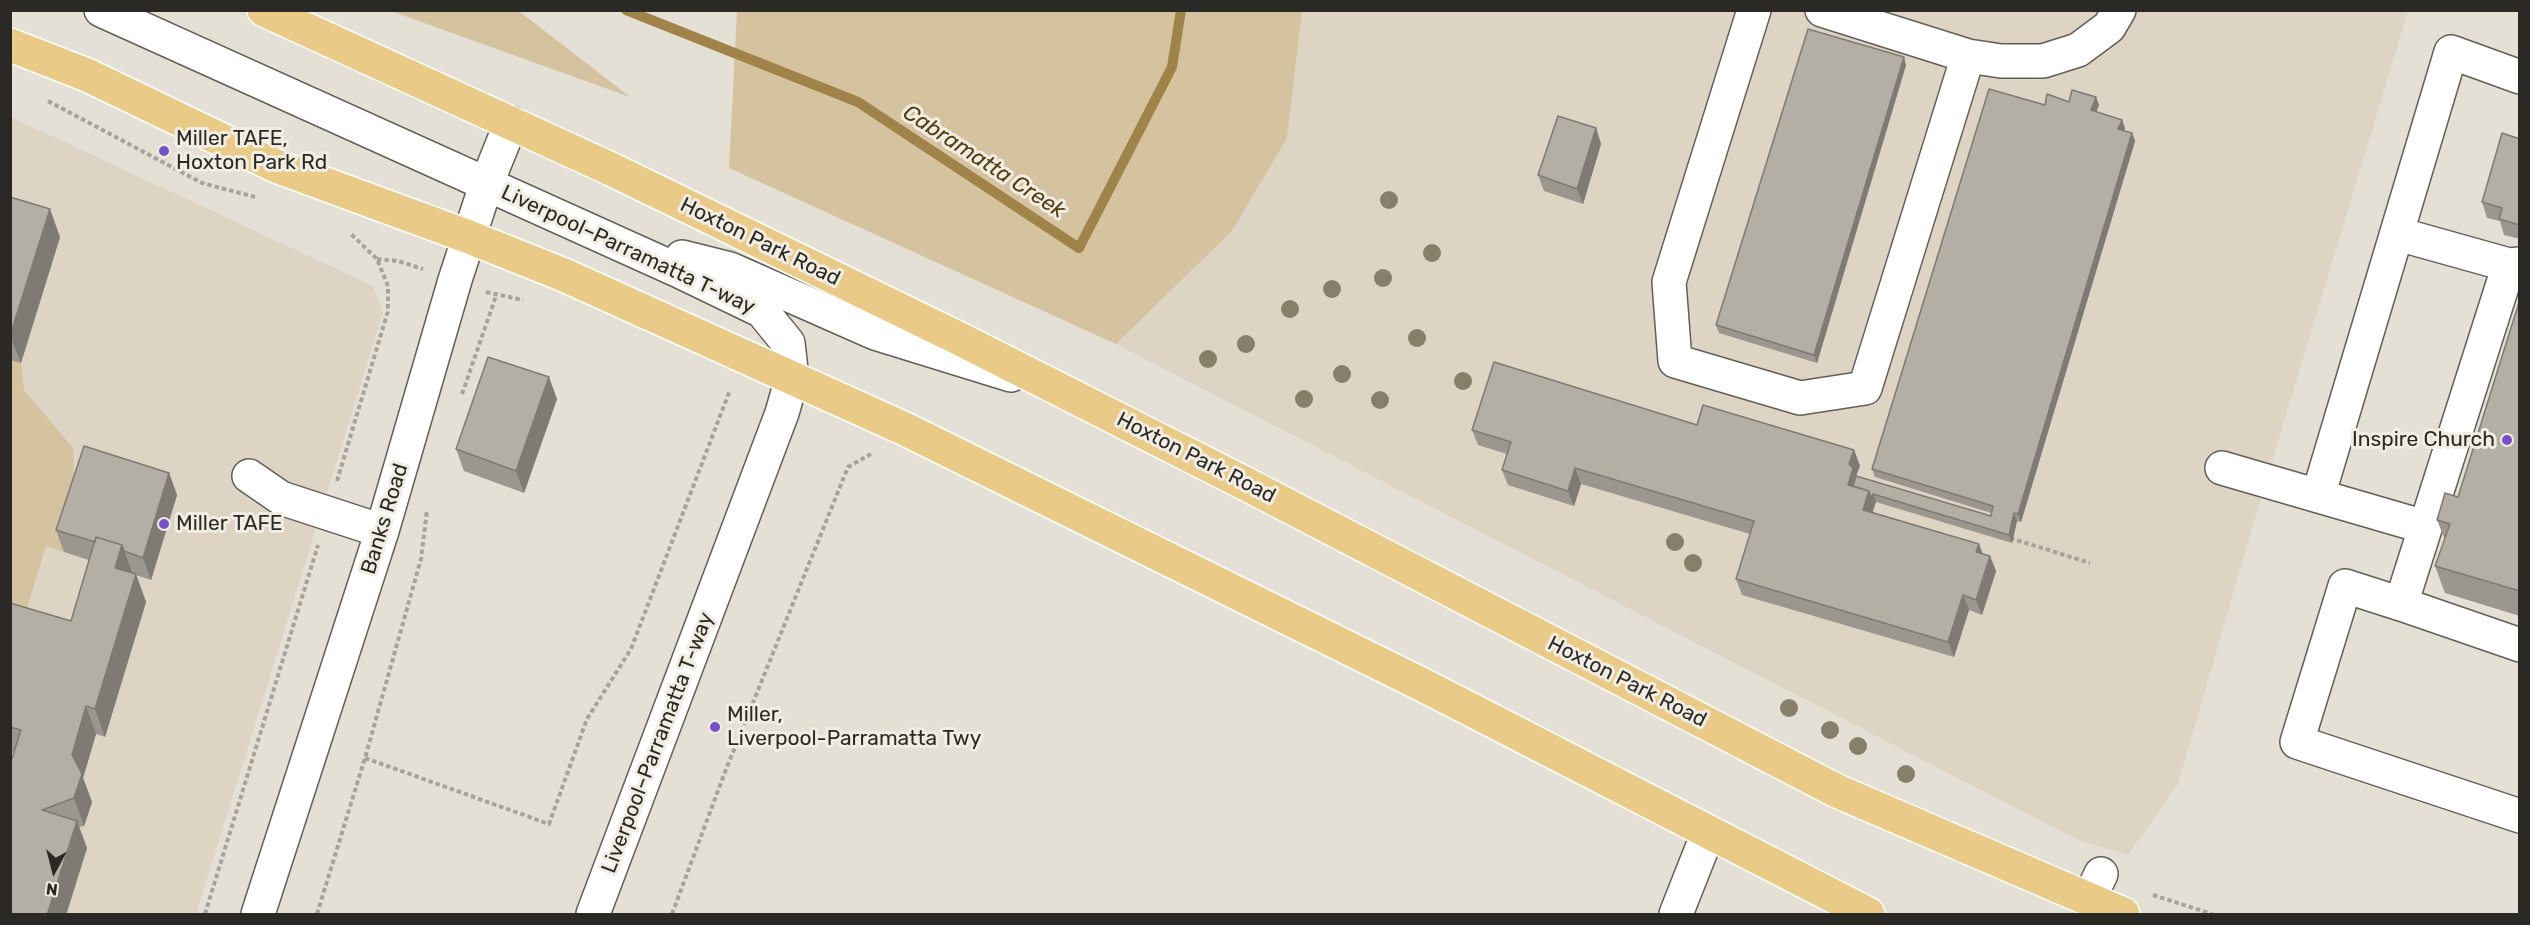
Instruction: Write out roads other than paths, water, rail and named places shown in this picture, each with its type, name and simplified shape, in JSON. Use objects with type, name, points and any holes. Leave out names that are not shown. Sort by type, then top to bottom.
[{"type":"main road","name":"Hoxton Park Road","points":[[264,10],[613,170],[1066,393],[1837,791],[2094,888],[2123,915]]},
{"type":"main road","points":[[10,45],[87,75],[276,166],[564,274],[905,429],[1423,686],[1868,915]]},
{"type":"street","name":"Liverpool–Parramatta T-way","points":[[101,10],[762,311],[788,343],[792,378],[771,445],[594,915]]},
{"type":"street","points":[[1754,10],[1669,282],[1675,361],[1800,398],[1865,388],[1968,56]]},
{"type":"street","points":[[1822,10],[1968,56],[2001,61],[2052,58],[2078,50],[2109,27],[2119,10]]},
{"type":"street","points":[[2318,496],[2451,52],[2520,77]]},
{"type":"street","name":"Banks Road","points":[[258,915],[382,531],[469,237],[486,184],[511,123]]},
{"type":"street","points":[[2398,234],[2514,265],[2401,604]]},
{"type":"street","points":[[596,235],[730,268],[875,333],[1066,393]]},
{"type":"street","points":[[2222,468],[2425,527]]},
{"type":"street","points":[[249,476],[281,498],[382,531]]},
{"type":"street","points":[[2520,645],[2345,586],[2297,742],[2520,816]]},
{"type":"street","points":[[1676,915],[1708,833]]},
{"type":"waterway","name":"Cabramatta Creek","points":[[626,10],[858,102],[1079,248],[1172,67],[1181,10]]},
{"type":"place","name":"Miller TAFE, Hoxton Park Rd","points":[[164,151]]},
{"type":"place","name":"Inspire Church","points":[[2507,440]]},
{"type":"place","name":"Miller TAFE","points":[[164,524]]},
{"type":"place","name":"Miller, Liverpool-Parramatta Twy","points":[[715,727]]}]
